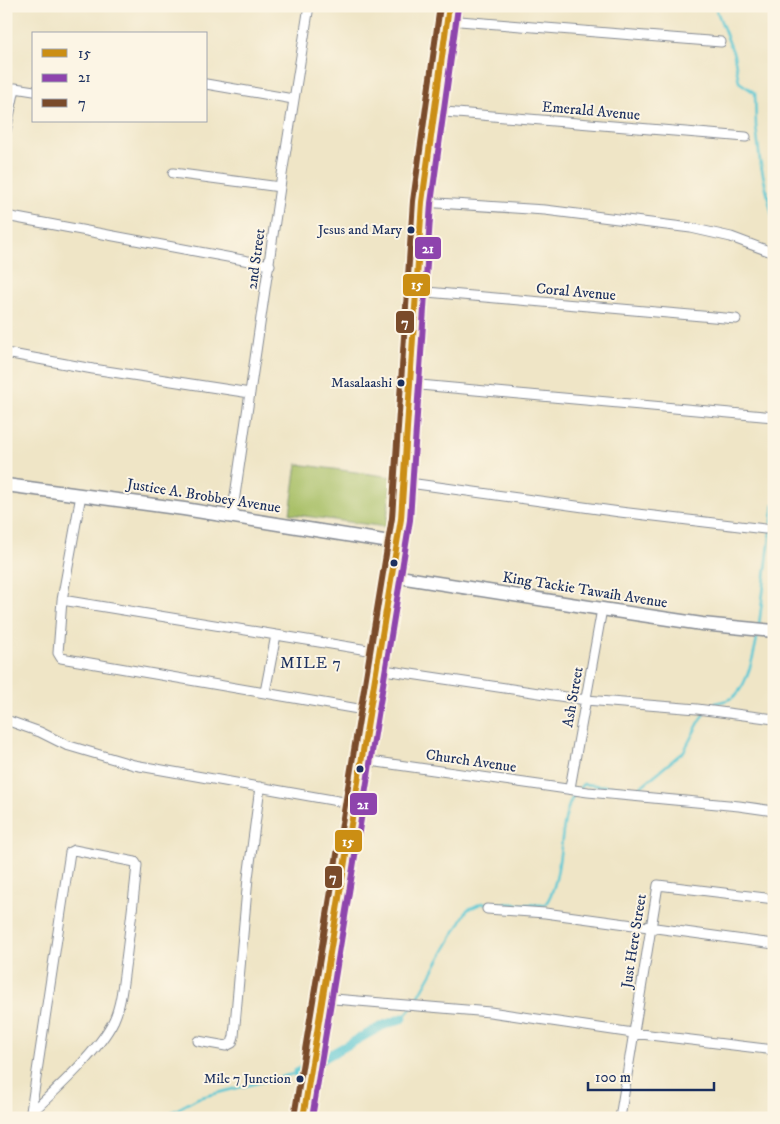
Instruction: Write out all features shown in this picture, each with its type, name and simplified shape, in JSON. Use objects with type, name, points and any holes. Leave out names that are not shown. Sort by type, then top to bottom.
[{"type":"street","name":"2nd Street","points":[[232,516],[293,99],[309,6]]},
{"type":"street","points":[[303,1118],[401,519],[414,292],[422,202],[433,111],[449,6]]},
{"type":"street","points":[[447,20],[721,42]]},
{"type":"street","points":[[208,84],[293,99]]},
{"type":"street","points":[[6,131],[15,88],[32,91]]},
{"type":"street","name":"Emerald Avenue","points":[[433,111],[746,137]]},
{"type":"street","points":[[173,173],[280,187]]},
{"type":"street","points":[[422,202],[545,210],[654,222],[731,236],[774,253]]},
{"type":"street","points":[[6,216],[270,265]]},
{"type":"street","name":"Coral Avenue","points":[[414,292],[736,319]]},
{"type":"street","points":[[6,353],[93,369],[250,393]]},
{"type":"street","points":[[409,384],[774,417]]},
{"type":"street","points":[[402,482],[591,508],[766,529]]},
{"type":"street","name":"Justice A. Brobbey Avenue","points":[[6,485],[232,516],[396,543]]},
{"type":"street","points":[[82,495],[62,600],[58,653],[61,658],[370,711]]},
{"type":"street","name":"King Tackie Tawaih Avenue","points":[[392,576],[602,610],[771,630]]},
{"type":"street","points":[[62,600],[380,652]]},
{"type":"street","name":"Ash Street","points":[[573,788],[602,610]]},
{"type":"street","points":[[265,692],[276,635]]},
{"type":"street","points":[[377,669],[586,700],[696,709],[774,719]]},
{"type":"street","points":[[6,720],[95,755],[134,765],[355,804]]},
{"type":"street","name":"Church Avenue","points":[[363,760],[573,788],[588,792],[774,811]]},
{"type":"street","points":[[198,1041],[226,1046],[232,1043],[234,1036],[248,878],[260,787]]},
{"type":"street","points":[[74,850],[135,862],[137,865],[135,894],[120,998],[114,1020],[100,1040],[60,1086],[30,1116],[70,852],[74,850]]},
{"type":"street","name":"Just Here Street","points":[[620,1118],[656,887],[660,884],[774,899]]},
{"type":"street","points":[[486,909],[545,913],[774,944]]},
{"type":"street","points":[[322,998],[490,1012],[633,1034],[774,1050]]},
{"type":"green space","points":[[297,464],[392,477],[386,527],[290,514]]},
{"type":"waterway","points":[[715,6],[734,55],[739,82],[755,93],[760,161],[774,224]]},
{"type":"waterway","points":[[759,625],[774,505]]},
{"type":"waterway","points":[[707,709],[713,704],[729,700],[742,686],[755,649],[758,633]]},
{"type":"waterway","points":[[579,789],[583,784],[638,789],[684,751],[704,713]]},
{"type":"waterway","points":[[415,1003],[467,910],[482,903],[545,905],[552,893],[556,879],[565,819],[575,793]]},
{"type":"waterway","points":[[403,1018],[411,1008]]},
{"type":"waterway","points":[[297,1073],[382,1026],[403,1018]]},
{"type":"waterway","points":[[161,1118],[198,1098],[297,1073]]},
{"type":"transit line","name":"7","points":[[294,1117],[392,518],[413,201],[440,6]]},
{"type":"transit line","name":"15","points":[[303,1118],[401,519],[422,202],[449,6]]},
{"type":"transit line","name":"21","points":[[312,1118],[410,520],[431,203],[458,7]]},
{"type":"place","name":"Jesus and Mary","points":[[411,230]]},
{"type":"place","name":"Masalaashi","points":[[401,383]]},
{"type":"place","name":"Mile 7 Junction","points":[[300,1079]]},
{"type":"district","name":"MILE 7","points":[[311,663]]}]
